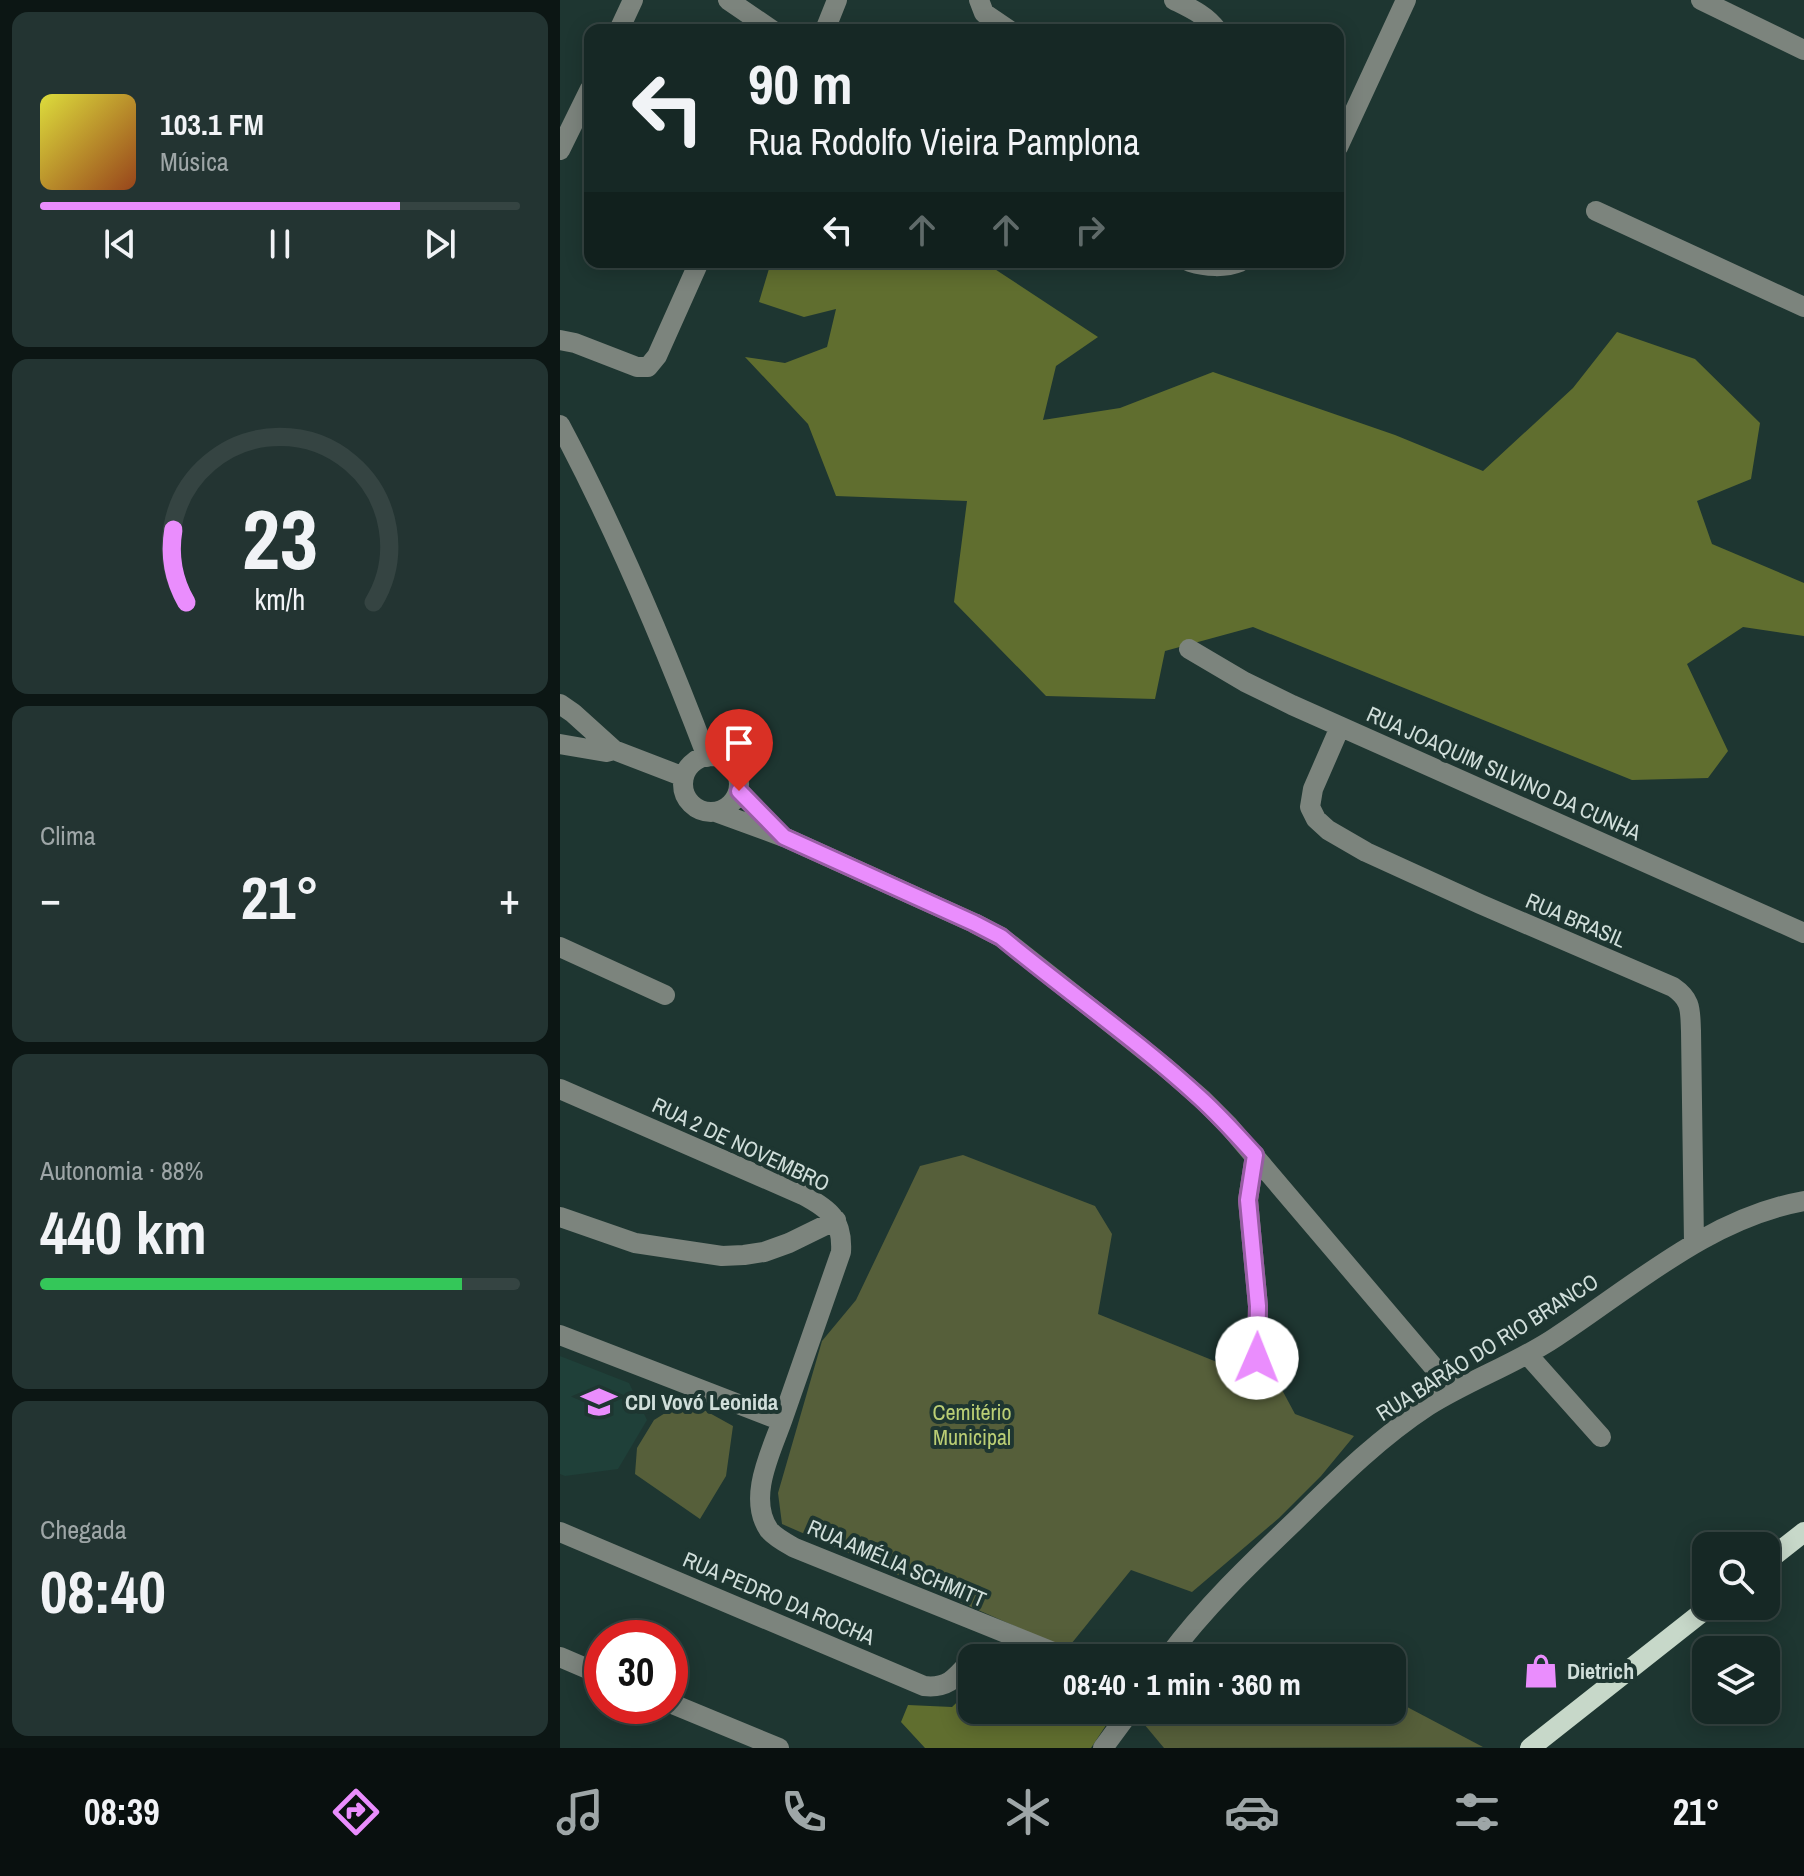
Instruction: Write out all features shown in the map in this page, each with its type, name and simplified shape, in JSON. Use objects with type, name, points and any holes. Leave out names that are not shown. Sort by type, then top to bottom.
[{"type":"main road","points":[[1780,1551],[1804,1532]]},
{"type":"main road","points":[[1530,1748],[1692,1620]]},
{"type":"street","points":[[622,24],[633,0]]},
{"type":"street","points":[[728,0],[763,24]]},
{"type":"street","points":[[827,24],[837,0]]},
{"type":"street","points":[[979,0],[984,13],[1000,24]]},
{"type":"street","points":[[1174,0],[1196,11],[1210,24]]},
{"type":"street","points":[[1344,134],[1406,0]]},
{"type":"street","points":[[1701,0],[1804,50]]},
{"type":"street","points":[[560,150],[584,101]]},
{"type":"street","points":[[1596,211],[1804,307]]},
{"type":"street","points":[[560,340],[637,367],[648,367],[657,356],[696,268]]},
{"type":"street","points":[[560,425],[633,576],[707,757]]},
{"type":"street","name":"RUA JOAQUIM SILVINO DA CUNHA","points":[[1189,649],[1245,682],[1340,727],[1804,933]]},
{"type":"street","points":[[560,704],[614,750],[684,777]]},
{"type":"street","name":"RUA BRASIL","points":[[1340,727],[1313,789],[1310,807],[1316,819],[1328,830],[1366,852],[1673,987],[1684,995],[1689,1006],[1691,1031],[1694,1244]]},
{"type":"street","points":[[560,744],[606,752],[614,750]]},
{"type":"street","points":[[716,812],[730,805],[739,791],[738,776],[729,763],[715,756],[693,764],[684,777],[688,800],[701,810],[716,812],[784,837],[1001,937],[1202,1099],[1255,1155],[1454,1391]]},
{"type":"street","points":[[739,791],[784,837]]},
{"type":"street","points":[[560,947],[665,995]]},
{"type":"street","name":"RUA 2 DE NOVEMBRO","points":[[560,1089],[803,1195],[818,1203],[836,1220],[842,1239],[841,1252],[782,1421]]},
{"type":"street","points":[[1255,1155],[1248,1200],[1258,1306],[1257,1358]]},
{"type":"street","name":"RUA BARÃO DO RIO BRANCO","points":[[1178,1644],[1228,1585],[1347,1470],[1406,1421],[1454,1391],[1556,1337],[1717,1231],[1804,1201]]},
{"type":"street","points":[[560,1217],[635,1243],[722,1256],[764,1252],[836,1220]]},
{"type":"street","points":[[560,1335],[782,1421]]},
{"type":"street","points":[[1527,1354],[1601,1437]]},
{"type":"street","name":"RUA AMÉLIA SCHMITT","points":[[782,1421],[762,1482],[760,1502],[762,1516],[780,1540],[1031,1644]]},
{"type":"street","name":"RUA PEDRO DA ROCHA","points":[[560,1532],[924,1686],[946,1685],[958,1674]]},
{"type":"street","name":"RUA PEDRO DA ROCHA","points":[[985,1644],[997,1631]]},
{"type":"street","points":[[560,1657],[584,1667]]},
{"type":"street","points":[[688,1710],[779,1748]]},
{"type":"street","points":[[1103,1748],[1121,1724]]},
{"type":"shaded area","name":"CDI Vovó Leonida","points":[[560,1356],[629,1383],[647,1420],[618,1469],[565,1476],[560,1474]]},
{"type":"green space","points":[[769,268],[993,268],[1098,337],[1056,366],[1043,420],[1120,408],[1213,372],[1395,435],[1483,471],[1573,388],[1617,332],[1695,359],[1760,423],[1751,479],[1697,501],[1712,544],[1804,583],[1804,636],[1743,627],[1687,664],[1728,751],[1708,778],[1632,780],[1253,627],[1165,651],[1155,699],[1046,696],[954,602],[967,501],[836,496],[808,424],[745,357],[785,363],[827,347],[836,309],[804,317],[759,302]]},
{"type":"green space","name":"Cemitério Municipal","points":[[963,1155],[1095,1206],[1112,1234],[1098,1314],[1281,1388],[1295,1414],[1354,1436],[1321,1476],[1279,1518],[1192,1592],[1131,1570],[1071,1644],[1056,1644],[782,1524],[778,1493],[822,1341],[856,1300],[920,1166]]},
{"type":"green space","points":[[686,1400],[733,1426],[726,1476],[700,1519],[635,1474],[637,1448],[654,1420]]},
{"type":"green space","points":[[958,1701],[958,1724],[1107,1724],[1091,1748],[925,1748],[901,1722],[908,1705],[952,1707]]},
{"type":"green space","points":[[1406,1706],[1483,1747],[1164,1748],[1144,1724],[1406,1724]]},
{"type":"place","name":"CDI Vovó Leonida","points":[[599,1402]]},
{"type":"place","name":"Dietrich","points":[[1541,1671]]},
{"type":"route","points":[[739,791],[784,837],[1001,937],[1165,1067],[1228,1125],[1255,1155],[1248,1200],[1258,1306],[1257,1358]]}]
